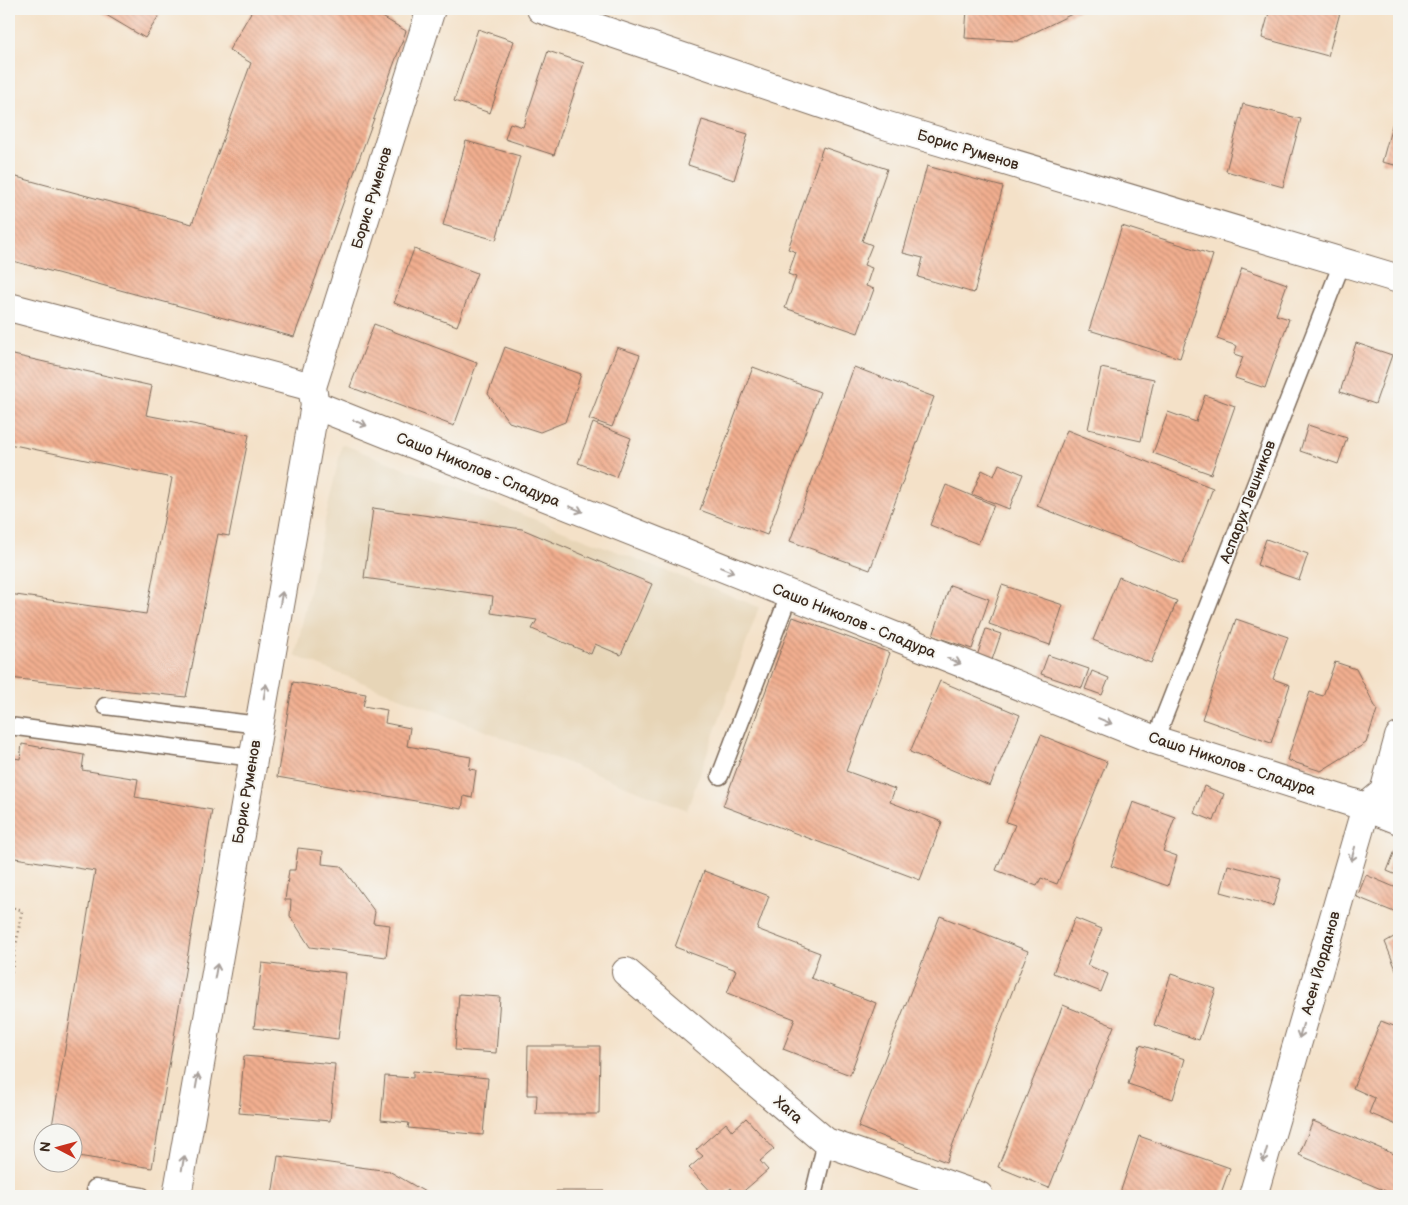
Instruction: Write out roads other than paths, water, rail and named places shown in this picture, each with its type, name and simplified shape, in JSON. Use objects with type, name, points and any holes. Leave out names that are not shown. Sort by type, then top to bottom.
[{"type":"street","name":"Борис Руменов","points":[[177,1196],[314,396],[431,9]]},
{"type":"street","name":"Борис Руменов","points":[[541,9],[878,123],[1399,279]]},
{"type":"street","points":[[9,307],[314,396]]},
{"type":"street","name":"Сашо Николов - Сладура","points":[[314,396],[789,595],[1155,740],[1366,807],[1399,820]]},
{"type":"street","points":[[1366,807],[1384,792],[1399,737]]},
{"type":"street","name":"Асен Йорданов","points":[[1253,1196],[1366,807]]},
{"type":"street","name":"Хага","points":[[626,972],[826,1142],[979,1196]]},
{"type":"lane","name":"Аспарух Лешников","points":[[1155,740],[1342,263]]},
{"type":"lane","points":[[720,776],[789,595]]},
{"type":"lane","points":[[105,706],[259,725]]},
{"type":"lane","points":[[9,726],[253,758]]},
{"type":"lane","points":[[813,1196],[826,1142]]},
{"type":"lane","points":[[95,1188],[142,1196]]}]
